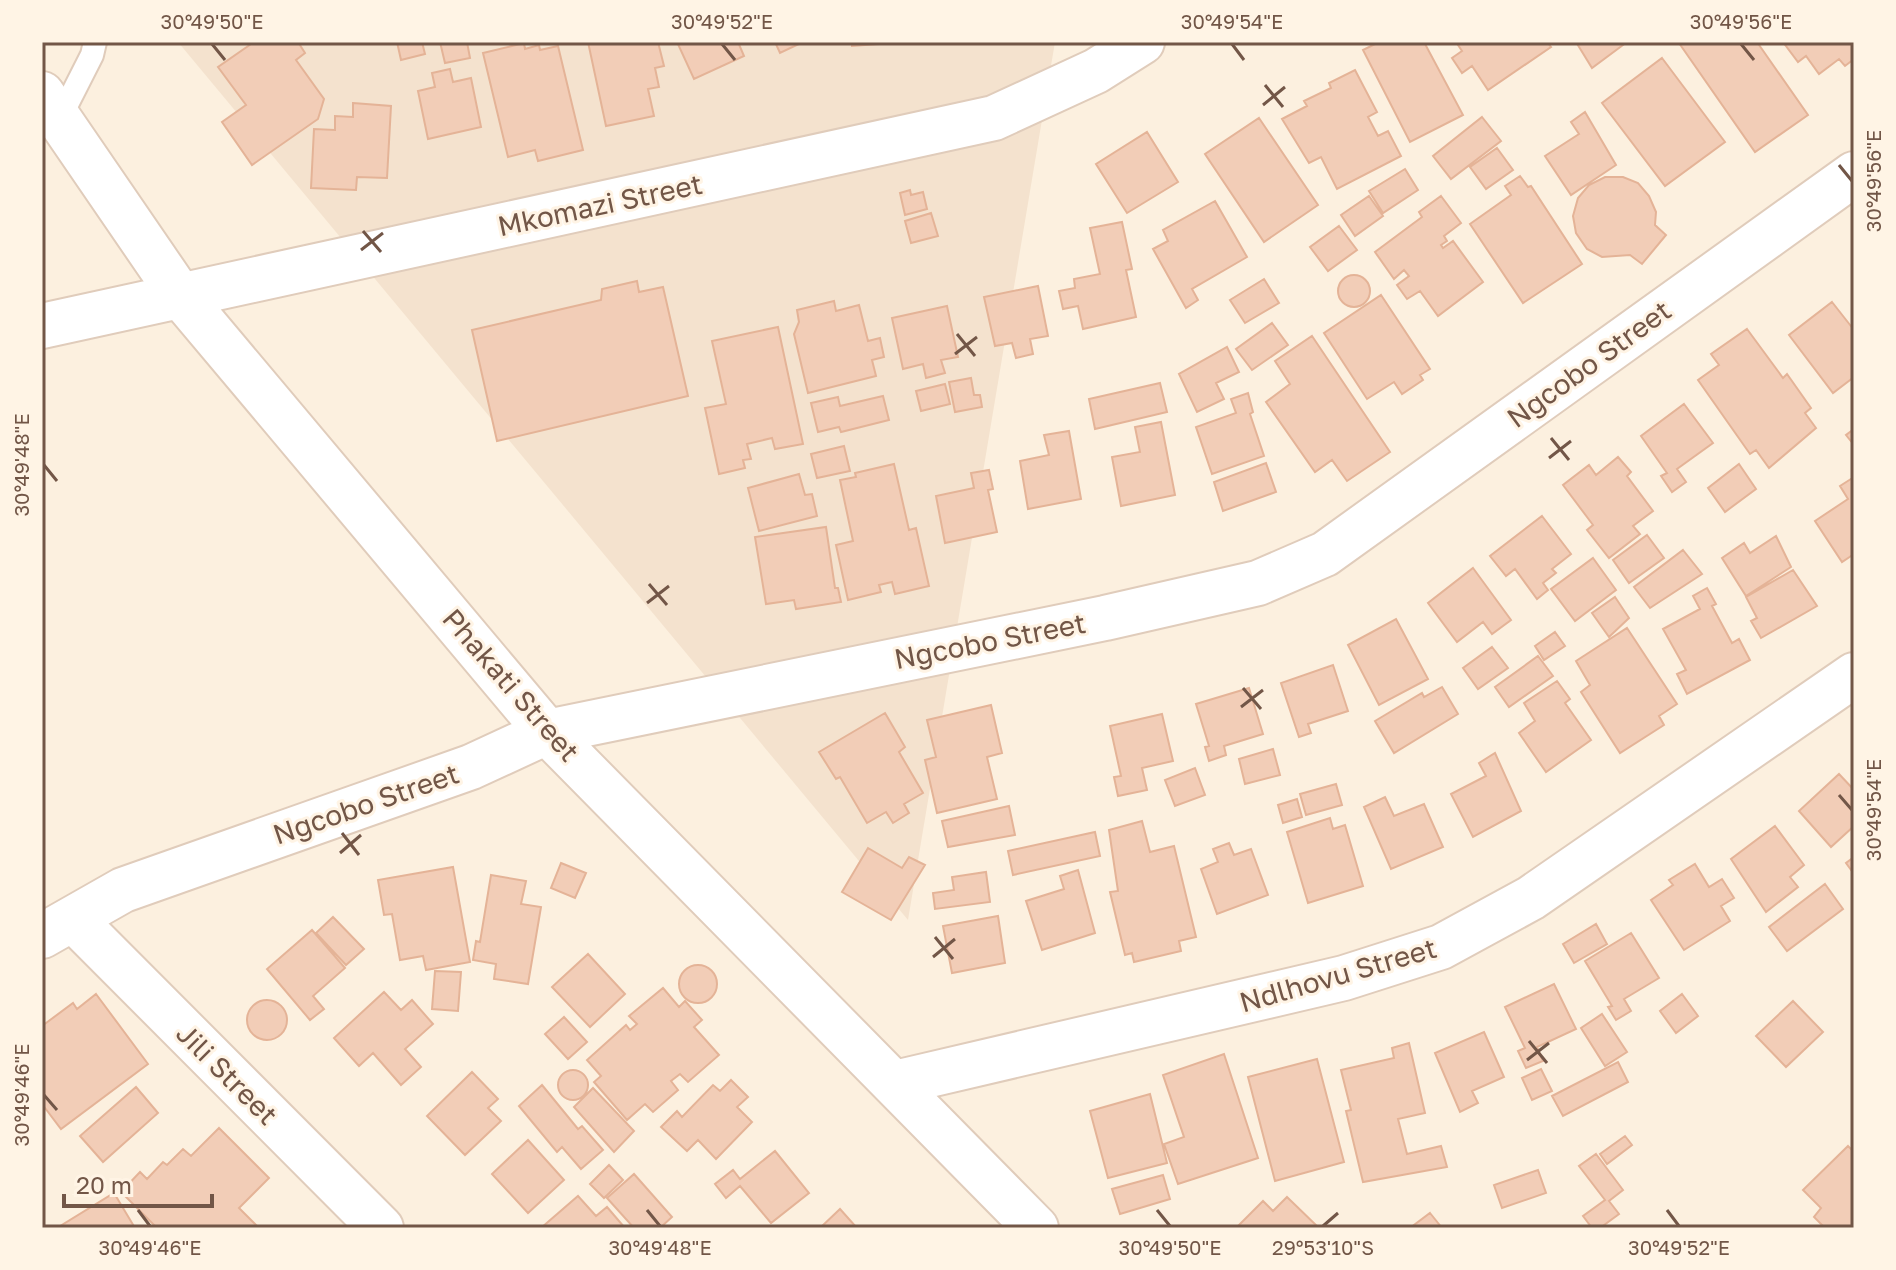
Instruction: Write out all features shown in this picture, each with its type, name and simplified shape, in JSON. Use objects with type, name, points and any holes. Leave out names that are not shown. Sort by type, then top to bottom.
[{"type":"street","name":"Mkomazi Street","points":[[42,326],[980,122],[1037,100],[1096,71],[1142,42]]},
{"type":"street","name":"Phakati Street","points":[[51,107],[179,294],[547,732],[1036,1228]]},
{"type":"street","name":"Ngcobo Street","points":[[58,928],[123,890],[471,767],[547,732],[1105,618],[1258,583],[1325,554],[1854,174]]},
{"type":"street","name":"Ndlhovu Street","points":[[895,1083],[1329,982],[1441,947],[1531,898],[1854,675]]},
{"type":"street","name":"Jili Street","points":[[58,928],[381,1228]]},
{"type":"lane","points":[[51,107],[92,55],[95,42]]},
{"type":"shaded area","points":[[178,42],[1055,42],[908,920]]},
{"type":"building","points":[[254,42],[298,42],[305,53],[296,60],[324,99],[318,119],[252,165],[222,122],[246,105],[218,67]]},
{"type":"building","points":[[397,42],[422,42],[425,54],[401,60]]},
{"type":"building","points":[[440,42],[467,42],[470,58],[445,63]]},
{"type":"building","points":[[588,42],[658,42],[664,66],[655,68],[659,87],[648,89],[654,116],[606,126]]},
{"type":"building","points":[[677,42],[738,42],[744,56],[694,79]]},
{"type":"building","points":[[775,42],[803,42],[780,53]]},
{"type":"building","points":[[852,42],[892,42],[892,43],[852,46]]},
{"type":"building","points":[[1379,42],[1424,42],[1463,115],[1410,142],[1363,50]]},
{"type":"building","points":[[1456,42],[1547,42],[1551,47],[1488,90],[1472,66],[1462,73],[1452,58],[1462,51]]},
{"type":"building","points":[[1576,42],[1627,42],[1592,68]]},
{"type":"building","points":[[1757,42],[1808,115],[1755,152],[1679,43]]},
{"type":"building","points":[[1783,42],[1854,42],[1854,59],[1845,66],[1839,59],[1819,74],[1806,56],[1798,62]]},
{"type":"building","points":[[524,43],[525,49],[539,45],[540,50],[558,46],[583,150],[538,161],[535,150],[508,157],[483,53]]},
{"type":"building","points":[[1662,58],[1725,142],[1665,186],[1602,103]]},
{"type":"building","points":[[450,69],[453,82],[471,78],[481,127],[428,139],[418,91],[435,87],[432,73]]},
{"type":"building","points":[[1355,70],[1377,112],[1368,117],[1378,136],[1388,131],[1401,156],[1337,189],[1321,157],[1309,163],[1282,119],[1307,106],[1304,101],[1331,88],[1329,83]]},
{"type":"building","points":[[353,103],[391,106],[387,178],[357,177],[356,190],[311,188],[314,129],[335,130],[335,116],[353,117]]},
{"type":"building","points":[[1585,112],[1616,165],[1571,195],[1545,156],[1579,134],[1571,122]]},
{"type":"building","points":[[1482,117],[1501,141],[1451,179],[1433,156]]},
{"type":"building","points":[[1259,118],[1318,205],[1264,242],[1205,154]]},
{"type":"building","points":[[1147,132],[1178,182],[1127,213],[1096,164]]},
{"type":"building","points":[[1497,148],[1513,170],[1486,189],[1470,167]]},
{"type":"building","points":[[1405,169],[1418,190],[1383,213],[1369,191]]},
{"type":"building","points":[[1520,176],[1528,187],[1531,186],[1582,264],[1523,303],[1470,224],[1511,195],[1505,186]]},
{"type":"building","points":[[1605,177],[1623,177],[1638,183],[1649,196],[1656,212],[1655,225],[1666,235],[1642,264],[1630,255],[1602,257],[1587,249],[1576,233],[1573,216],[1578,198],[1589,185]]},
{"type":"building","points":[[910,190],[911,195],[923,192],[927,209],[905,215],[900,193]]},
{"type":"building","points":[[1369,196],[1383,216],[1355,236],[1341,215]]},
{"type":"building","points":[[1441,196],[1461,223],[1444,236],[1447,241],[1441,245],[1443,248],[1453,241],[1483,282],[1438,316],[1420,291],[1407,299],[1397,285],[1409,276],[1404,270],[1394,279],[1375,252],[1422,217],[1419,212]]},
{"type":"building","points":[[1215,201],[1247,257],[1192,289],[1198,300],[1186,308],[1153,249],[1168,241],[1163,230]]},
{"type":"building","points":[[931,213],[938,236],[911,243],[905,221]]},
{"type":"building","points":[[1122,222],[1132,269],[1126,270],[1136,317],[1083,329],[1078,306],[1063,309],[1059,291],[1075,288],[1074,279],[1100,274],[1090,228]]},
{"type":"building","points":[[1339,226],[1357,250],[1328,271],[1310,247]]},
{"type":"building","points":[[1354,275],[1365,280],[1370,291],[1365,302],[1354,307],[1343,302],[1338,291],[1343,280]]},
{"type":"building","points":[[1264,279],[1279,303],[1245,323],[1230,300]]},
{"type":"building","points":[[637,281],[639,292],[663,287],[688,396],[497,441],[472,330],[601,300],[602,289]]},
{"type":"building","points":[[1038,286],[1048,336],[1030,339],[1033,354],[1016,358],[1012,343],[995,346],[984,297]]},
{"type":"building","points":[[1381,295],[1430,369],[1420,375],[1423,380],[1402,394],[1394,382],[1367,399],[1324,333]]},
{"type":"building","points":[[834,301],[836,311],[859,305],[868,341],[880,338],[884,357],[872,360],[876,376],[808,393],[794,334],[799,322],[797,310]]},
{"type":"building","points":[[1832,302],[1854,330],[1854,377],[1833,393],[1789,335]]},
{"type":"building","points":[[947,306],[958,357],[941,360],[945,373],[926,378],[923,364],[903,369],[892,318]]},
{"type":"building","points":[[1272,323],[1288,345],[1252,370],[1236,349]]},
{"type":"building","points":[[778,327],[803,444],[775,449],[772,438],[747,444],[751,459],[743,460],[745,468],[719,474],[705,408],[726,404],[712,341]]},
{"type":"building","points":[[1747,329],[1783,378],[1787,374],[1811,408],[1805,413],[1816,428],[1769,468],[1756,450],[1750,454],[1698,380],[1719,365],[1711,354]]},
{"type":"building","points":[[1312,336],[1390,452],[1347,481],[1332,460],[1315,472],[1266,402],[1290,384],[1275,361]]},
{"type":"building","points":[[1227,347],[1239,372],[1216,383],[1224,399],[1197,412],[1179,374]]},
{"type":"building","points":[[971,378],[974,395],[980,395],[982,407],[955,412],[949,382]]},
{"type":"building","points":[[1160,383],[1167,412],[1095,429],[1089,399]]},
{"type":"building","points":[[945,384],[950,404],[921,411],[916,391]]},
{"type":"building","points":[[1248,393],[1253,412],[1250,414],[1264,456],[1212,474],[1196,427],[1236,413],[1231,399]]},
{"type":"building","points":[[883,396],[889,420],[841,432],[839,427],[818,432],[811,403],[838,397],[840,406]]},
{"type":"building","points":[[1684,404],[1713,443],[1677,469],[1686,482],[1672,492],[1661,476],[1667,473],[1641,436]]},
{"type":"building","points":[[1161,422],[1175,495],[1121,506],[1112,457],[1140,452],[1135,427]]},
{"type":"building","points":[[1854,429],[1854,445],[1846,435]]},
{"type":"building","points":[[1069,431],[1081,499],[1028,509],[1020,461],[1049,455],[1044,435]]},
{"type":"building","points":[[844,446],[850,471],[817,478],[811,454]]},
{"type":"building","points":[[1618,457],[1631,472],[1627,476],[1653,511],[1633,526],[1640,534],[1609,558],[1587,530],[1593,525],[1563,485],[1589,465],[1596,475]]},
{"type":"building","points":[[1266,463],[1276,492],[1223,511],[1214,482]]},
{"type":"building","points":[[894,464],[909,530],[916,528],[929,586],[895,594],[892,582],[879,585],[881,592],[848,600],[836,545],[853,541],[840,480],[856,477],[855,473]]},
{"type":"building","points":[[1739,464],[1756,489],[1725,512],[1708,488]]},
{"type":"building","points":[[989,470],[993,489],[988,490],[997,532],[945,543],[936,496],[974,488],[971,473]]},
{"type":"building","points":[[799,474],[805,495],[812,494],[817,516],[759,531],[748,488]]},
{"type":"building","points":[[1854,477],[1854,554],[1842,562],[1815,521],[1848,499],[1840,486]]},
{"type":"building","points":[[1542,516],[1571,554],[1552,569],[1556,573],[1543,583],[1548,590],[1537,599],[1515,569],[1506,576],[1490,556]]},
{"type":"building","points":[[826,527],[835,588],[838,588],[841,602],[796,609],[794,600],[766,604],[755,537]]},
{"type":"building","points":[[1647,535],[1664,558],[1629,583],[1613,560]]},
{"type":"building","points":[[1776,536],[1791,567],[1746,596],[1722,558],[1744,543],[1750,553]]},
{"type":"building","points":[[1683,550],[1702,574],[1650,608],[1634,587]]},
{"type":"building","points":[[1593,558],[1616,590],[1575,621],[1551,589]]},
{"type":"building","points":[[1473,568],[1511,620],[1492,634],[1483,622],[1457,642],[1428,603]]},
{"type":"building","points":[[1793,570],[1817,606],[1761,638],[1751,621],[1757,618],[1746,597]]},
{"type":"building","points":[[1707,588],[1716,604],[1712,606],[1732,643],[1739,639],[1750,660],[1687,694],[1677,674],[1686,670],[1663,629],[1700,609],[1693,596]]},
{"type":"building","points":[[1615,597],[1629,618],[1609,637],[1592,613]]},
{"type":"building","points":[[1396,619],[1428,679],[1379,705],[1348,645]]},
{"type":"building","points":[[1627,628],[1677,704],[1659,716],[1664,725],[1620,753],[1581,692],[1590,685],[1576,661]]},
{"type":"building","points":[[1555,632],[1565,646],[1544,660],[1535,646]]},
{"type":"building","points":[[1492,647],[1508,668],[1478,689],[1463,668]]},
{"type":"building","points":[[1538,656],[1553,676],[1509,707],[1495,687]]},
{"type":"building","points":[[1333,665],[1348,711],[1308,724],[1311,733],[1299,737],[1281,683]]},
{"type":"building","points":[[1557,681],[1570,699],[1565,703],[1591,740],[1546,772],[1519,733],[1535,721],[1524,703]]},
{"type":"building","points":[[1442,687],[1458,714],[1394,753],[1375,721],[1422,693],[1424,697]]},
{"type":"building","points":[[1249,688],[1263,734],[1224,746],[1226,755],[1209,761],[1205,747],[1209,746],[1196,704]]},
{"type":"building","points":[[991,705],[1002,753],[987,757],[997,799],[937,813],[925,760],[936,757],[927,720]]},
{"type":"building","points":[[885,713],[905,747],[899,752],[923,793],[904,804],[909,813],[893,823],[886,812],[867,823],[840,777],[836,779],[819,752]]},
{"type":"building","points":[[1162,714],[1173,761],[1142,768],[1147,790],[1118,796],[1114,777],[1121,776],[1110,726]]},
{"type":"building","points":[[1273,749],[1280,775],[1245,784],[1239,759]]},
{"type":"building","points":[[1495,753],[1521,811],[1473,837],[1451,794],[1486,776],[1479,763]]},
{"type":"building","points":[[1195,768],[1205,795],[1175,806],[1165,780]]},
{"type":"building","points":[[1839,774],[1854,790],[1854,826],[1831,847],[1799,811]]},
{"type":"building","points":[[1336,784],[1342,805],[1306,815],[1300,794]]},
{"type":"building","points":[[1385,797],[1394,816],[1424,804],[1443,847],[1391,869],[1364,807]]},
{"type":"building","points":[[1297,799],[1302,817],[1283,823],[1278,805]]},
{"type":"building","points":[[1009,806],[1015,835],[948,847],[942,821]]},
{"type":"building","points":[[1330,818],[1333,829],[1345,825],[1363,886],[1308,903],[1287,832]]},
{"type":"building","points":[[1142,821],[1150,852],[1174,846],[1196,937],[1179,941],[1181,951],[1134,962],[1132,953],[1125,955],[1110,892],[1118,891],[1109,830]]},
{"type":"building","points":[[1775,826],[1804,865],[1790,877],[1798,887],[1766,912],[1731,859]]},
{"type":"building","points":[[1095,832],[1100,856],[1013,875],[1008,851]]},
{"type":"building","points":[[1229,843],[1234,855],[1251,849],[1268,895],[1217,914],[1201,869],[1218,862],[1213,849]]},
{"type":"building","points":[[868,848],[902,868],[909,857],[925,865],[891,920],[842,892]]},
{"type":"building","points":[[1854,857],[1854,874],[1846,863]]},
{"type":"building","points":[[561,863],[586,873],[575,898],[551,888]]},
{"type":"building","points":[[1695,864],[1709,887],[1722,879],[1734,898],[1721,906],[1730,921],[1684,950],[1651,900],[1673,885],[1669,880]]},
{"type":"building","points":[[453,867],[470,962],[426,970],[423,956],[400,960],[392,914],[384,915],[378,880]]},
{"type":"building","points":[[1078,870],[1095,933],[1042,950],[1026,901],[1064,889],[1060,876]]},
{"type":"building","points":[[986,872],[990,902],[935,909],[933,893],[954,890],[952,877]]},
{"type":"building","points":[[491,875],[526,881],[521,904],[541,907],[528,984],[494,979],[496,964],[473,960],[476,941],[480,942]]},
{"type":"building","points":[[1825,884],[1843,909],[1787,951],[1769,927]]},
{"type":"building","points":[[998,916],[1005,963],[952,973],[943,926]]},
{"type":"building","points":[[333,917],[364,949],[346,965],[316,933]]},
{"type":"building","points":[[1596,924],[1607,944],[1574,963],[1563,944]]},
{"type":"building","points":[[312,930],[345,968],[313,996],[324,1009],[310,1020],[267,969]]},
{"type":"building","points":[[1631,933],[1659,978],[1624,999],[1631,1011],[1616,1020],[1608,1007],[1612,1006],[1585,961]]},
{"type":"building","points":[[588,954],[625,994],[590,1027],[552,987]]},
{"type":"building","points":[[698,965],[711,971],[717,984],[711,997],[698,1003],[685,997],[679,984],[685,971]]},
{"type":"building","points":[[435,971],[461,972],[458,1011],[432,1009]]},
{"type":"building","points":[[1554,984],[1576,1029],[1537,1047],[1543,1061],[1526,1068],[1518,1051],[1525,1048],[1505,1007]]},
{"type":"building","points":[[663,988],[679,1007],[685,1001],[702,1020],[694,1027],[719,1055],[688,1082],[680,1074],[671,1081],[678,1090],[653,1112],[645,1104],[627,1120],[594,1082],[601,1076],[587,1060],[626,1025],[630,1030],[637,1024],[629,1016]]},
{"type":"building","points":[[384,992],[401,1010],[412,1000],[433,1024],[405,1049],[421,1067],[401,1085],[373,1053],[359,1066],[334,1038]]},
{"type":"building","points":[[96,994],[148,1064],[61,1129],[42,1104],[42,1026],[73,1003],[77,1009]]},
{"type":"building","points":[[1682,994],[1698,1016],[1676,1033],[1660,1011]]},
{"type":"building","points":[[267,1000],[281,1006],[287,1020],[281,1034],[267,1040],[253,1034],[247,1020],[253,1006]]},
{"type":"building","points":[[1793,1001],[1823,1032],[1786,1067],[1756,1036]]},
{"type":"building","points":[[1602,1014],[1627,1052],[1605,1066],[1581,1028]]},
{"type":"building","points":[[564,1017],[587,1042],[568,1059],[545,1034]]},
{"type":"building","points":[[1484,1032],[1504,1077],[1472,1091],[1478,1103],[1460,1112],[1435,1053]]},
{"type":"building","points":[[1409,1043],[1425,1113],[1398,1119],[1407,1154],[1441,1146],[1447,1167],[1363,1182],[1346,1111],[1351,1110],[1341,1070],[1394,1058],[1392,1048]]},
{"type":"building","points":[[1224,1054],[1258,1158],[1178,1184],[1164,1144],[1184,1137],[1163,1075]]},
{"type":"building","points":[[1317,1059],[1344,1162],[1275,1181],[1248,1077]]},
{"type":"building","points":[[1618,1062],[1628,1082],[1563,1116],[1552,1096]]},
{"type":"building","points":[[1541,1069],[1552,1091],[1532,1100],[1522,1078]]},
{"type":"building","points":[[573,1070],[584,1074],[588,1085],[584,1096],[573,1100],[562,1096],[558,1085],[562,1074]]},
{"type":"building","points":[[472,1072],[498,1099],[488,1108],[501,1121],[465,1155],[427,1116]]},
{"type":"building","points":[[731,1080],[748,1097],[737,1107],[752,1122],[716,1159],[698,1140],[687,1151],[661,1127],[677,1111],[682,1117],[713,1085],[720,1091]]},
{"type":"building","points":[[542,1085],[578,1129],[582,1126],[603,1150],[581,1169],[562,1147],[557,1152],[519,1106]]},
{"type":"building","points":[[136,1087],[158,1113],[103,1162],[80,1136]]},
{"type":"building","points":[[593,1088],[634,1131],[614,1152],[574,1107]]},
{"type":"building","points":[[1150,1094],[1167,1163],[1108,1178],[1090,1111]]},
{"type":"building","points":[[219,1128],[269,1178],[239,1208],[258,1227],[157,1228],[121,1192],[140,1172],[147,1179],[163,1162],[167,1165],[183,1149],[191,1156]]},
{"type":"building","points":[[1625,1136],[1632,1145],[1607,1164],[1600,1154]]},
{"type":"building","points":[[528,1140],[564,1180],[528,1213],[492,1174]]},
{"type":"building","points":[[1848,1146],[1854,1152],[1854,1228],[1825,1228],[1814,1217],[1821,1208],[1803,1190]]},
{"type":"building","points":[[775,1151],[809,1193],[771,1223],[740,1186],[726,1198],[715,1184],[733,1170],[740,1179]]},
{"type":"building","points":[[1596,1154],[1623,1190],[1609,1201],[1619,1214],[1600,1228],[1592,1228],[1583,1216],[1605,1200],[1579,1166]]},
{"type":"building","points":[[609,1165],[623,1180],[604,1198],[590,1184]]},
{"type":"building","points":[[1538,1170],[1546,1193],[1502,1208],[1494,1185]]},
{"type":"building","points":[[634,1174],[672,1217],[660,1228],[634,1228],[607,1198]]},
{"type":"building","points":[[1163,1175],[1170,1199],[1120,1214],[1112,1189]]},
{"type":"building","points":[[114,1193],[135,1228],[57,1228]]},
{"type":"building","points":[[578,1196],[596,1216],[607,1207],[625,1228],[541,1228]]},
{"type":"building","points":[[1287,1197],[1319,1228],[1236,1228],[1263,1201],[1273,1211]]},
{"type":"building","points":[[840,1209],[857,1228],[820,1228]]},
{"type":"building","points":[[1430,1213],[1442,1228],[1410,1228]]}]
